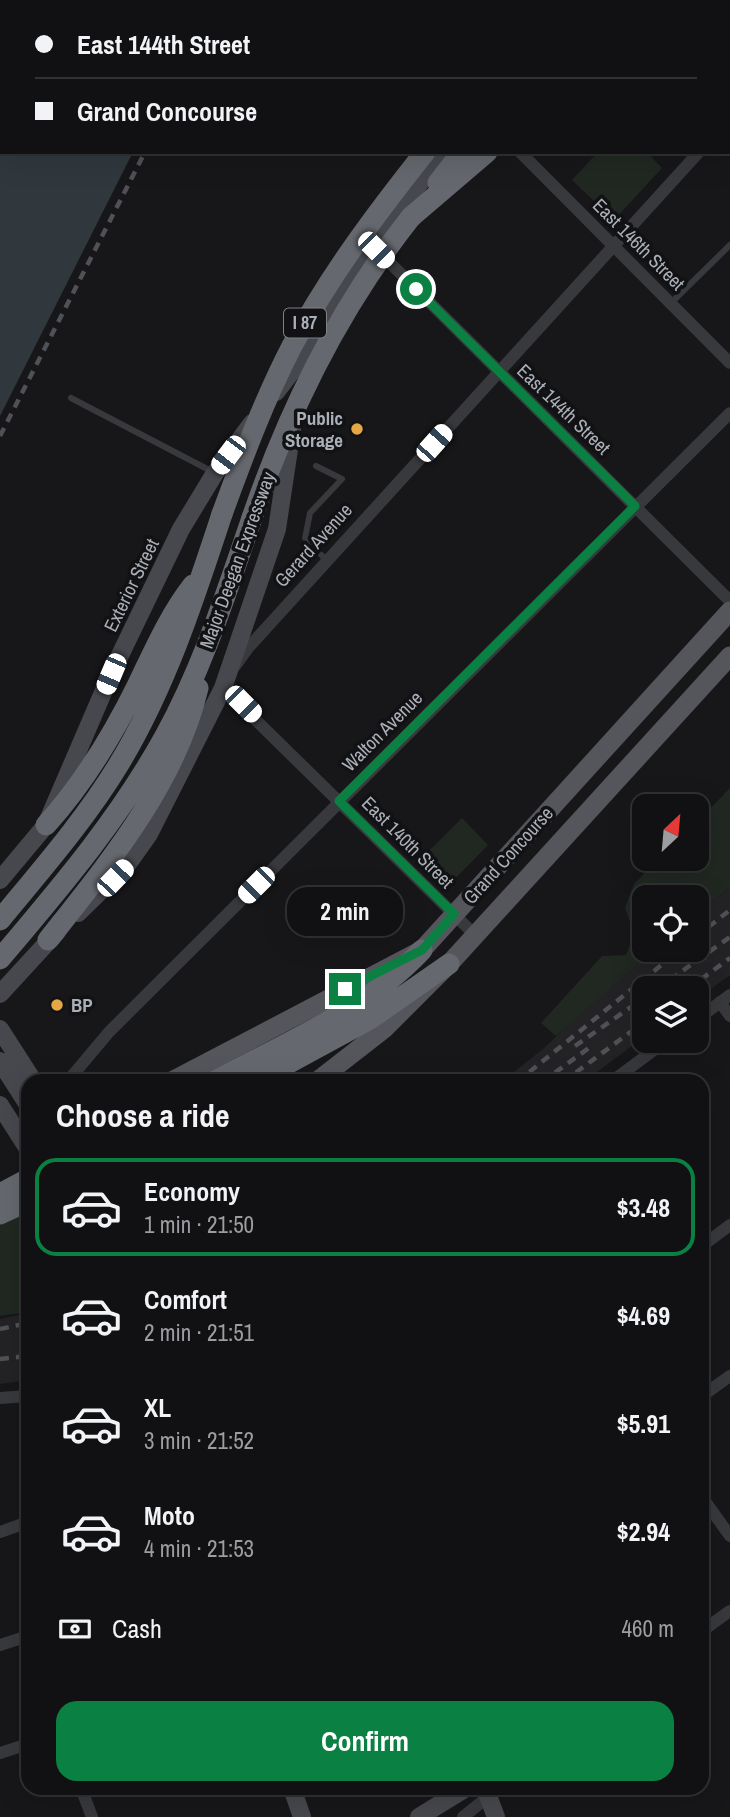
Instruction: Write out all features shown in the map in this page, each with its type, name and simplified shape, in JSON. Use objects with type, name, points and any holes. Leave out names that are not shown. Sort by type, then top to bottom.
[{"type":"highway","name":"Major Deegan Expressway","points":[[0,920],[70,836],[120,762],[176,648],[256,424],[304,324],[362,235],[423,154]]},
{"type":"highway","name":"Major Deegan Expressway","points":[[0,959],[92,849],[165,736],[209,642],[280,441],[312,370],[366,278],[460,154]]},
{"type":"highway","points":[[411,217],[484,154]]},
{"type":"highway","points":[[46,825],[72,796],[93,765],[138,685],[173,611],[203,572]]},
{"type":"highway","points":[[48,940],[113,855],[160,781],[191,718],[209,642]]},
{"type":"highway","points":[[227,1074],[365,1000],[399,974],[422,950]]},
{"type":"highway","points":[[269,1074],[370,1019],[449,964]]},
{"type":"highway","points":[[0,1214],[20,1192]]},
{"type":"main road","name":"Exterior Street","points":[[374,248],[443,154]]},
{"type":"main road","name":"Exterior Street","points":[[0,880],[46,825],[111,674],[181,529],[215,472],[303,357],[356,265],[492,154]]},
{"type":"main road","name":"Exterior Street","points":[[223,688],[277,529],[303,357]]},
{"type":"main road","points":[[269,401],[289,401],[295,411]]},
{"type":"main road","name":"Grand Concourse","points":[[185,1074],[422,950],[730,611]]},
{"type":"main road","name":"Grand Concourse","points":[[326,1074],[384,1029],[449,964],[730,656]]},
{"type":"main road","name":"Gerard Avenue","points":[[0,995],[48,940],[109,883],[149,834],[223,688]]},
{"type":"main road","points":[[0,1029],[29,1074]]},
{"type":"main road","points":[[0,1060],[21,1094]]},
{"type":"main road","points":[[0,1105],[21,1138]]},
{"type":"main road","points":[[294,1795],[302,1817]]},
{"type":"main road","points":[[419,1817],[455,1795]]},
{"type":"main road","points":[[492,1795],[496,1817]]},
{"type":"street","name":"East 146th Street","points":[[522,154],[730,363]]},
{"type":"street","name":"Gerard Avenue","points":[[223,688],[248,648],[697,154]]},
{"type":"street","name":"East 144th Street","points":[[374,248],[730,601]]},
{"type":"street","name":"Walton Avenue","points":[[74,1074],[109,1032],[730,413]]},
{"type":"street","name":"East 140th Street","points":[[223,688],[475,935]]},
{"type":"street","points":[[709,1011],[725,999],[730,1016]]},
{"type":"street","points":[[622,1074],[651,1053]]},
{"type":"street","points":[[709,1241],[730,1225]]},
{"type":"street","points":[[709,1391],[730,1376]]},
{"type":"street","points":[[0,1398],[21,1396]]},
{"type":"street","points":[[709,1507],[730,1536]]},
{"type":"street","points":[[0,1532],[21,1524]]},
{"type":"street","points":[[709,1626],[730,1611]]},
{"type":"street","points":[[0,1646],[21,1638]]},
{"type":"street","points":[[0,1754],[21,1746]]},
{"type":"street","points":[[84,1795],[92,1817]]},
{"type":"street","points":[[463,1817],[487,1795]]},
{"type":"lane","points":[[671,303],[730,245]]},
{"type":"lane","points":[[71,398],[215,472]]},
{"type":"lane","points":[[316,466],[342,479],[310,513],[305,538],[327,561]]},
{"type":"shaded area","points":[[0,154],[132,154],[0,416]]},
{"type":"shaded area","points":[[596,154],[649,154],[662,168],[614,220],[572,180]]},
{"type":"shaded area","points":[[730,788],[730,887],[709,903],[709,885],[634,885],[646,872],[709,872],[709,810]]},
{"type":"shaded area","points":[[462,818],[488,845],[451,883],[423,857]]},
{"type":"shaded area","points":[[730,887],[730,975],[709,990],[709,976],[632,976],[632,1046],[594,1074],[511,1074],[543,1049],[614,981],[638,962],[709,962],[709,903]]},
{"type":"shaded area","points":[[632,889],[632,928],[625,908]]},
{"type":"shaded area","points":[[632,939],[632,962],[639,962],[556,1036],[541,1023],[602,956],[626,955]]},
{"type":"shaded area","points":[[21,1213],[21,1313],[0,1316],[0,1222]]},
{"type":"shaded area","points":[[21,1314],[21,1381],[0,1384],[0,1319]]},
{"type":"railway","points":[[0,436],[144,154]]},
{"type":"railway","points":[[709,927],[730,910]]},
{"type":"railway","points":[[675,976],[730,937]]},
{"type":"railway","points":[[706,976],[730,958]]},
{"type":"railway","points":[[527,1074],[665,962]]},
{"type":"railway","points":[[575,1046],[632,1006]]},
{"type":"railway","points":[[574,1074],[632,1031]]},
{"type":"railway","points":[[553,1074],[593,1045]]},
{"type":"railway","points":[[0,1329],[21,1324]]},
{"type":"railway","points":[[0,1359],[21,1357]]},
{"type":"place","name":"Public Storage","points":[[357,429]]},
{"type":"place","name":"BP","points":[[57,1005]]},
{"type":"route","points":[[345,989],[422,950],[454,914],[339,801],[635,506],[416,289]]}]
